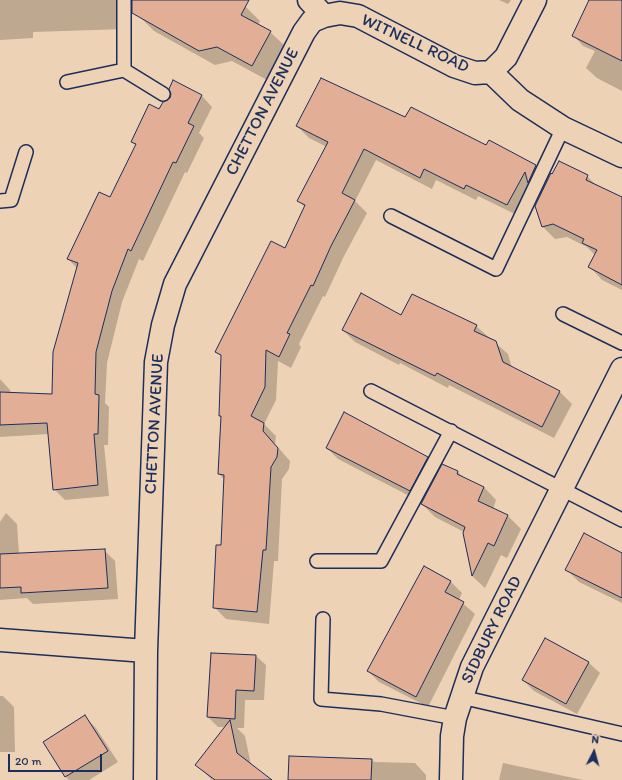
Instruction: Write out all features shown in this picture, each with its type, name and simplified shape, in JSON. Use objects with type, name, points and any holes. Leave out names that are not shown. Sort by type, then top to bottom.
[{"type":"street","points":[[309,0],[324,16]]},
{"type":"street","points":[[491,72],[506,57],[535,0]]},
{"type":"street","name":"WITNELL ROAD","points":[[324,16],[340,13],[358,16],[454,66],[475,73],[491,72],[520,100],[563,128],[622,156]]},
{"type":"street","name":"CHETTON AVENUE","points":[[145,780],[146,651],[156,362],[165,318],[175,284],[304,32],[312,21],[324,16]]},
{"type":"street","name":"SIDBURY ROAD","points":[[451,780],[452,736],[455,718],[472,667],[622,369]]},
{"type":"street","points":[[0,640],[146,651]]},
{"type":"lane","points":[[124,0],[124,70]]},
{"type":"lane","points":[[67,82],[124,70],[163,94]]},
{"type":"lane","points":[[391,216],[496,269],[563,128]]},
{"type":"lane","points":[[0,201],[11,200],[26,152]]},
{"type":"lane","points":[[563,314],[622,343]]},
{"type":"lane","points":[[371,391],[452,431],[622,520]]},
{"type":"lane","points":[[317,561],[381,561],[452,431]]},
{"type":"lane","points":[[323,619],[321,699],[381,704],[455,718]]},
{"type":"lane","points":[[461,697],[622,734]]},
{"type":"building","points":[[132,0],[249,0],[241,15],[271,31],[252,66],[217,47],[199,51],[132,13]]},
{"type":"building","points":[[589,0],[622,0],[622,61],[572,36]]},
{"type":"building","points":[[321,78],[405,117],[411,107],[486,145],[489,140],[536,165],[528,183],[525,172],[507,205],[466,185],[464,189],[424,169],[420,178],[364,149],[342,193],[355,200],[331,246],[313,286],[311,285],[287,333],[290,334],[279,357],[266,350],[265,387],[251,416],[264,423],[263,431],[278,448],[277,457],[271,467],[266,550],[263,550],[257,612],[213,608],[216,545],[221,545],[224,475],[218,474],[221,416],[219,416],[221,355],[215,352],[271,241],[285,248],[305,205],[297,201],[328,142],[296,126]]},
{"type":"building","points":[[173,80],[202,95],[188,123],[194,126],[176,163],[173,162],[131,251],[128,249],[112,291],[96,352],[95,394],[99,395],[98,434],[94,434],[98,485],[53,490],[47,423],[0,425],[0,392],[52,394],[53,352],[78,263],[67,259],[99,192],[110,197],[136,144],[131,142],[149,104],[159,109],[163,102],[170,98],[171,94],[169,89]]},
{"type":"building","points":[[559,161],[588,175],[586,180],[622,197],[622,285],[588,267],[597,250],[582,243],[584,239],[553,224],[542,227],[535,206],[551,173],[552,174]]},
{"type":"building","points":[[361,293],[401,315],[412,294],[477,325],[474,331],[496,341],[503,362],[560,391],[542,427],[437,373],[435,376],[342,330]]},
{"type":"building","points":[[344,412],[428,457],[410,491],[326,448]]},
{"type":"building","points":[[442,464],[458,471],[457,474],[484,487],[478,501],[508,515],[494,546],[488,543],[472,576],[463,533],[465,527],[421,504]]},
{"type":"building","points":[[584,533],[622,553],[622,598],[565,570]]},
{"type":"building","points":[[105,549],[108,588],[21,593],[21,587],[0,588],[0,554]]},
{"type":"building","points":[[424,566],[451,581],[445,592],[464,602],[416,697],[367,671]]},
{"type":"building","points":[[545,638],[589,662],[566,704],[522,680]]},
{"type":"building","points":[[211,653],[256,655],[254,691],[236,690],[235,719],[207,717]]},
{"type":"building","points":[[85,715],[108,751],[65,777],[43,742]]},
{"type":"building","points":[[230,720],[237,753],[272,780],[215,780],[195,765]]},
{"type":"building","points":[[289,756],[372,759],[371,780],[288,780]]}]
